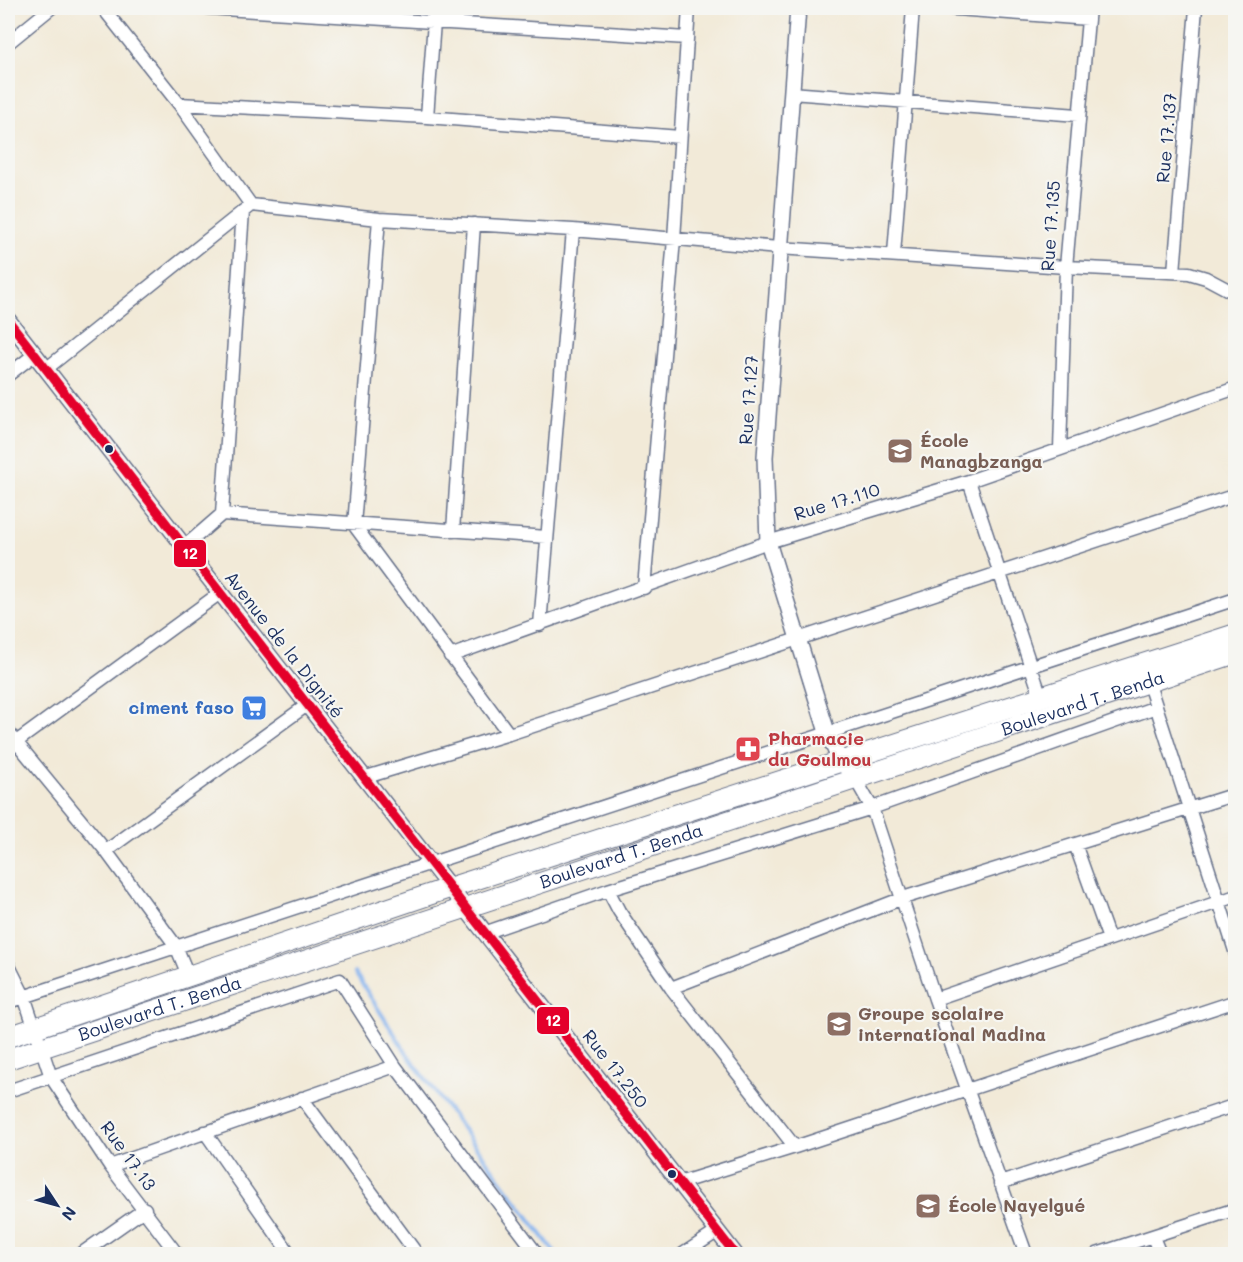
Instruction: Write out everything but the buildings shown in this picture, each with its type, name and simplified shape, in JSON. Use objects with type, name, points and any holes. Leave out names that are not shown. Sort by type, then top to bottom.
[{"type":"highway","name":"Boulevard T. Benda","points":[[8,1037],[449,888],[1236,634]]},
{"type":"highway","name":"Boulevard T. Benda","points":[[8,1059],[1236,653]]},
{"type":"street","points":[[8,43],[51,8]]},
{"type":"street","points":[[103,8],[179,104],[247,208],[222,514],[184,547]]},
{"type":"street","points":[[208,8],[434,24],[687,38]]},
{"type":"street","points":[[427,117],[435,8]]},
{"type":"street","points":[[644,588],[674,239],[689,8]]},
{"type":"street","name":"Rue 17.127","points":[[798,8],[765,457],[768,542],[827,732],[840,760],[856,780]]},
{"type":"street","points":[[894,254],[913,8]]},
{"type":"street","points":[[943,8],[1088,13]]},
{"type":"street","name":"Rue 17.137","points":[[1174,272],[1196,8]]},
{"type":"street","name":"Rue 17.135","points":[[1060,449],[1066,267],[1088,13]]},
{"type":"street","points":[[791,93],[1078,115]]},
{"type":"street","points":[[179,104],[427,117],[680,137]]},
{"type":"street","points":[[46,369],[247,208],[379,219],[573,230],[779,248],[1174,272],[1206,278],[1236,294]]},
{"type":"street","points":[[379,219],[354,525],[509,734]]},
{"type":"street","points":[[453,531],[474,224]]},
{"type":"street","points":[[540,626],[573,230]]},
{"type":"street","name":"Avenue de la Dignité","points":[[8,320],[465,908]]},
{"type":"street","points":[[8,375],[34,355]]},
{"type":"street","name":"Rue 17.110","points":[[450,656],[540,626],[768,542],[969,481],[1236,388]]},
{"type":"street","points":[[969,481],[1041,697]]},
{"type":"street","points":[[363,778],[509,734],[796,637],[1236,495]]},
{"type":"street","points":[[222,514],[547,537]]},
{"type":"street","points":[[188,975],[176,946],[106,852],[10,740],[220,593]]},
{"type":"street","points":[[8,1002],[1236,599]]},
{"type":"street","points":[[1148,681],[1236,954]]},
{"type":"street","points":[[106,852],[307,705]]},
{"type":"street","points":[[484,933],[608,890],[872,808],[1156,707]]},
{"type":"street","points":[[856,780],[872,808],[935,999],[1026,1254]]},
{"type":"street","points":[[671,988],[903,898],[1236,794]]},
{"type":"street","points":[[1075,844],[1109,939]]},
{"type":"street","points":[[608,890],[619,911],[671,988],[795,1147]]},
{"type":"street","points":[[935,999],[1236,897]]},
{"type":"street","name":"Rue 17.250","points":[[465,908],[735,1254]]},
{"type":"street","name":"Rue 17.13","points":[[8,964],[24,996],[51,1077],[111,1166],[177,1254]]},
{"type":"street","points":[[8,1091],[340,980],[395,1066],[537,1254]]},
{"type":"street","points":[[679,1183],[795,1147],[967,1088],[1236,1001]]},
{"type":"street","points":[[111,1166],[395,1066]]},
{"type":"street","points":[[302,1098],[417,1254]]},
{"type":"street","points":[[1000,1183],[1236,1105]]},
{"type":"street","points":[[205,1132],[290,1254]]},
{"type":"street","points":[[81,1254],[145,1209]]},
{"type":"street","points":[[1097,1254],[1236,1209]]},
{"type":"street","points":[[683,1254],[718,1231]]},
{"type":"street","points":[[1153,1237],[1160,1254]]},
{"type":"waterway","points":[[355,973],[410,1058],[556,1254]]},
{"type":"transit line","name":"12","points":[[8,320],[735,1254]]},
{"type":"place","name":"École Managbzanga","points":[[900,451]]},
{"type":"place","name":"ciment faso","points":[[254,708]]},
{"type":"place","name":"Pharmacie du Goulmou","points":[[748,749]]},
{"type":"place","name":"Groupe scolaire international Madina","points":[[839,1024]]},
{"type":"place","name":"École Nayelgué","points":[[928,1206]]}]
